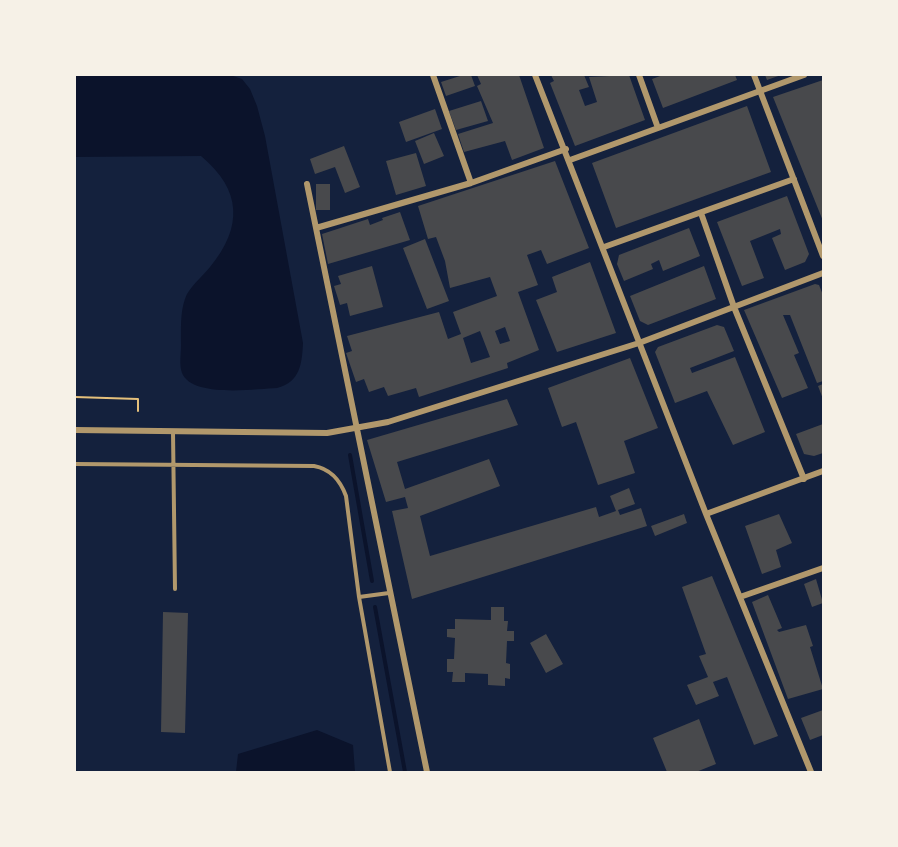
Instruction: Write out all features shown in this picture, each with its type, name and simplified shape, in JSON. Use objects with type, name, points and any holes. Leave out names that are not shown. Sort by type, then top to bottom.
[{"type":"street","points":[[433,75],[471,183]]},
{"type":"street","points":[[535,75],[604,247],[706,514],[811,772]]},
{"type":"street","points":[[639,75],[658,128]]},
{"type":"street","points":[[754,75],[823,256]]},
{"type":"street","points":[[570,160],[804,75]]},
{"type":"street","points":[[316,228],[471,183],[566,150]]},
{"type":"street","points":[[604,247],[794,179]]},
{"type":"street","points":[[308,183],[427,772]]},
{"type":"street","points":[[701,213],[734,307],[804,479]]},
{"type":"street","points":[[75,430],[327,433],[357,429],[388,422],[639,343],[823,273]]},
{"type":"street","points":[[706,514],[823,471]]},
{"type":"street","points":[[740,597],[823,568]]},
{"type":"lane","points":[[173,431],[175,589]]},
{"type":"lane","points":[[75,464],[314,466],[330,472],[342,484],[346,496],[359,597],[390,772]]},
{"type":"lane","points":[[359,597],[389,593]]},
{"type":"path","points":[[75,397],[138,399],[138,411]]},
{"type":"water","points":[[75,75],[230,75],[242,79],[250,89],[265,136],[303,343],[300,365],[291,381],[277,388],[211,389],[188,381],[182,373],[180,363],[183,304],[189,291],[210,267],[228,238],[233,209],[231,196],[215,169],[201,156],[75,157]]},
{"type":"water","points":[[317,730],[353,745],[355,772],[236,772],[238,754]]},
{"type":"building","points":[[463,75],[471,75],[475,86],[446,96],[441,82]]},
{"type":"building","points":[[477,75],[519,75],[544,148],[512,160],[505,141],[464,152],[458,134],[493,123],[477,86],[481,84]]},
{"type":"building","points":[[551,75],[584,75],[589,87],[579,90],[585,106],[597,102],[589,77],[629,75],[645,120],[575,146],[550,83],[554,81]]},
{"type":"building","points":[[663,75],[735,75],[737,80],[663,108],[652,79]]},
{"type":"building","points":[[765,75],[781,75],[767,80]]},
{"type":"building","points":[[823,80],[823,221],[773,97]]},
{"type":"building","points":[[481,101],[488,121],[456,130],[449,111]]},
{"type":"building","points":[[747,106],[771,172],[616,228],[592,163]]},
{"type":"building","points":[[435,109],[442,129],[406,142],[399,122]]},
{"type":"building","points":[[434,133],[444,156],[424,164],[415,141]]},
{"type":"building","points":[[344,146],[360,187],[345,193],[335,167],[315,174],[310,159]]},
{"type":"building","points":[[416,153],[426,186],[396,195],[386,161]]},
{"type":"building","points":[[555,161],[589,248],[547,264],[541,250],[527,255],[538,285],[518,292],[539,350],[507,363],[508,368],[419,397],[416,388],[388,396],[384,387],[369,392],[364,379],[356,382],[346,353],[352,351],[347,336],[439,312],[448,339],[461,334],[453,312],[497,296],[490,277],[450,288],[445,261],[436,237],[428,239],[418,206]],"holes":[[[505,327],[510,341],[500,344],[495,331]],[[480,331],[490,357],[471,363],[463,338]]]},
{"type":"building","points":[[316,184],[330,184],[330,210],[316,210]]},
{"type":"building","points":[[787,196],[809,254],[805,262],[785,270],[772,238],[781,234],[780,229],[750,241],[764,278],[742,286],[717,222]]},
{"type":"building","points":[[400,212],[410,240],[328,264],[322,234],[368,219],[370,225]]},
{"type":"building","points":[[689,228],[700,256],[663,271],[659,260],[651,264],[653,269],[624,281],[617,264],[619,255]]},
{"type":"building","points":[[425,239],[449,301],[427,309],[403,248]]},
{"type":"building","points":[[590,262],[616,333],[557,352],[536,300],[557,292],[552,277]]},
{"type":"building","points":[[372,266],[383,307],[350,316],[347,303],[340,305],[334,286],[341,284],[338,276]]},
{"type":"building","points":[[704,266],[716,299],[648,325],[640,321],[630,296]]},
{"type":"building","points":[[815,284],[819,285],[823,295],[823,381],[817,383],[790,315],[783,315],[799,353],[794,355],[808,388],[782,398],[744,310]]},
{"type":"building","points":[[717,325],[724,327],[734,351],[690,368],[692,373],[735,357],[765,432],[733,445],[707,391],[675,403],[655,352],[658,347]]},
{"type":"building","points":[[630,358],[658,428],[624,441],[635,473],[598,485],[576,422],[562,427],[548,388]]},
{"type":"building","points":[[823,384],[823,399],[818,386]]},
{"type":"building","points":[[507,399],[518,425],[397,462],[405,489],[489,459],[500,486],[420,516],[430,556],[596,507],[599,517],[616,511],[610,496],[629,488],[635,504],[618,510],[620,515],[641,508],[647,526],[412,599],[392,511],[408,508],[405,497],[386,502],[367,440]]},
{"type":"building","points":[[823,424],[823,453],[814,456],[804,454],[796,434]]},
{"type":"building","points":[[684,514],[687,523],[655,536],[651,526]]},
{"type":"building","points":[[779,514],[792,543],[776,550],[781,567],[762,574],[745,526]]},
{"type":"building","points":[[712,576],[778,736],[754,745],[727,677],[713,682],[719,696],[696,705],[687,685],[708,677],[699,656],[706,654],[682,587]]},
{"type":"building","points":[[816,579],[823,603],[812,607],[804,584]]},
{"type":"building","points":[[768,595],[782,628],[777,630],[779,632],[806,625],[823,689],[788,699],[752,602]]},
{"type":"building","points":[[491,607],[504,607],[504,621],[508,621],[507,631],[514,631],[514,641],[507,641],[506,663],[510,664],[510,679],[505,678],[505,686],[488,685],[488,674],[465,673],[465,682],[452,682],[453,672],[447,672],[447,659],[454,659],[455,638],[447,637],[447,629],[455,629],[455,619],[491,620]]},
{"type":"building","points":[[163,612],[188,613],[185,733],[161,732]]},
{"type":"building","points":[[546,634],[563,664],[546,673],[530,643]]},
{"type":"building","points":[[823,710],[823,735],[810,740],[801,718]]},
{"type":"building","points":[[699,719],[716,764],[696,772],[667,772],[653,738]]},
{"type":"waterway","points":[[350,455],[372,581]]},
{"type":"waterway","points":[[375,607],[405,772]]}]
